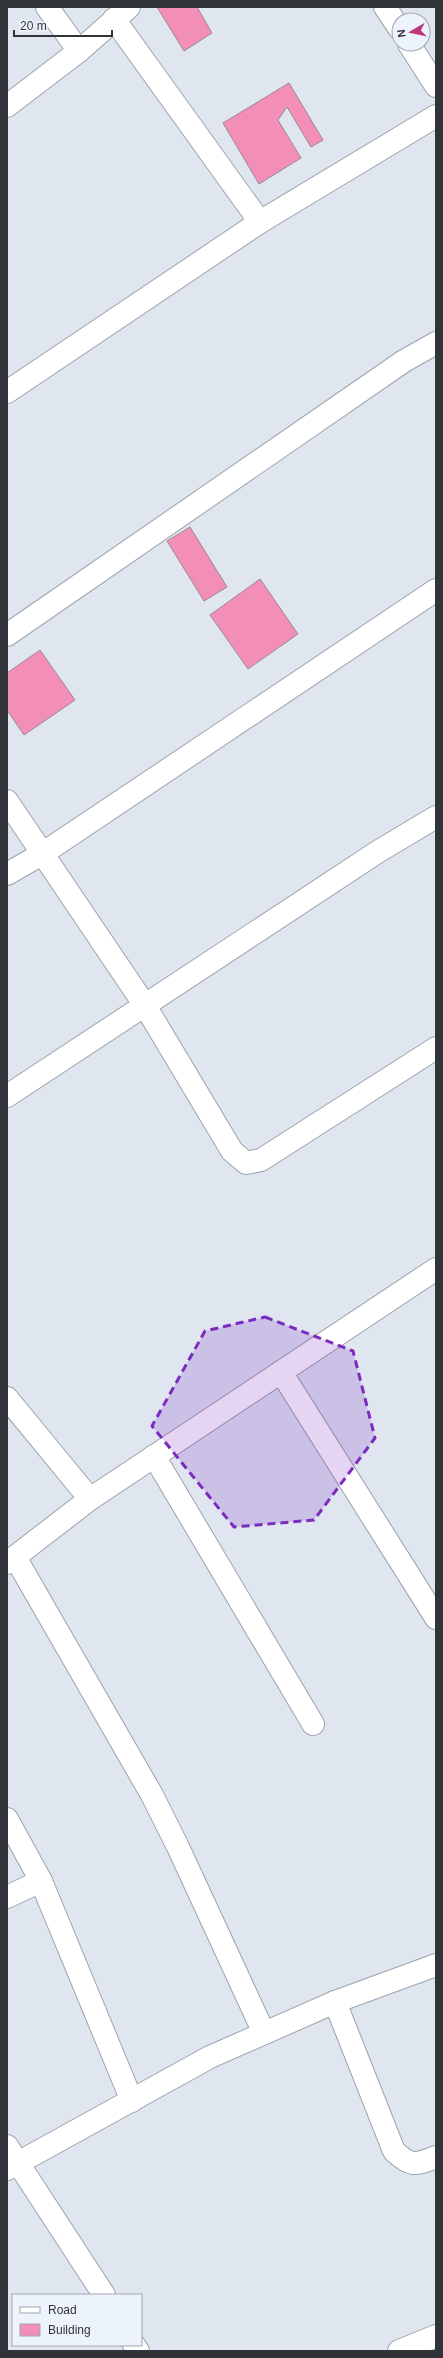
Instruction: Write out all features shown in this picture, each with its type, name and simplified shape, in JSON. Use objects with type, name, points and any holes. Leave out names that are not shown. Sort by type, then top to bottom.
[{"type":"street","points":[[46,7],[79,51]]},
{"type":"street","points":[[7,106],[79,51],[122,13],[260,222]]},
{"type":"street","points":[[414,52],[436,86]]},
{"type":"street","points":[[7,392],[260,222],[436,116]]},
{"type":"street","points":[[7,636],[404,361],[436,343]]},
{"type":"street","points":[[7,874],[42,854],[436,590]]},
{"type":"street","points":[[7,801],[144,1004],[232,1151],[246,1164],[261,1160],[436,1048]]},
{"type":"street","points":[[7,1096],[144,1004],[379,851],[436,817]]},
{"type":"street","points":[[264,2033],[178,1846],[152,1794],[11,1560],[90,1499],[436,1269]]},
{"type":"street","points":[[281,1372],[436,1618]]},
{"type":"street","points":[[7,1398],[90,1499]]},
{"type":"street","points":[[154,1456],[314,1724]]},
{"type":"street","points":[[7,1819],[41,1881],[132,2101]]},
{"type":"street","points":[[7,1897],[41,1881]]},
{"type":"street","points":[[103,2294],[11,2160],[132,2101],[210,2058],[264,2033],[334,2002],[436,1965]]},
{"type":"street","points":[[334,2002],[394,2151],[405,2162],[416,2165],[436,2158]]},
{"type":"street","points":[[399,2351],[436,2336]]},
{"type":"highlighted area","points":[[265,1317],[353,1351],[375,1438],[314,1520],[234,1527],[152,1426],[205,1331]]},
{"type":"building","points":[[157,7],[197,7],[212,33],[184,51]]},
{"type":"building","points":[[289,83],[323,140],[311,147],[287,107],[278,120],[301,158],[259,184],[223,123]]},
{"type":"building","points":[[190,527],[227,587],[204,601],[167,541]]},
{"type":"building","points":[[260,579],[298,634],[248,669],[210,615]]},
{"type":"building","points":[[40,650],[75,700],[24,735],[7,710],[7,673]]}]
